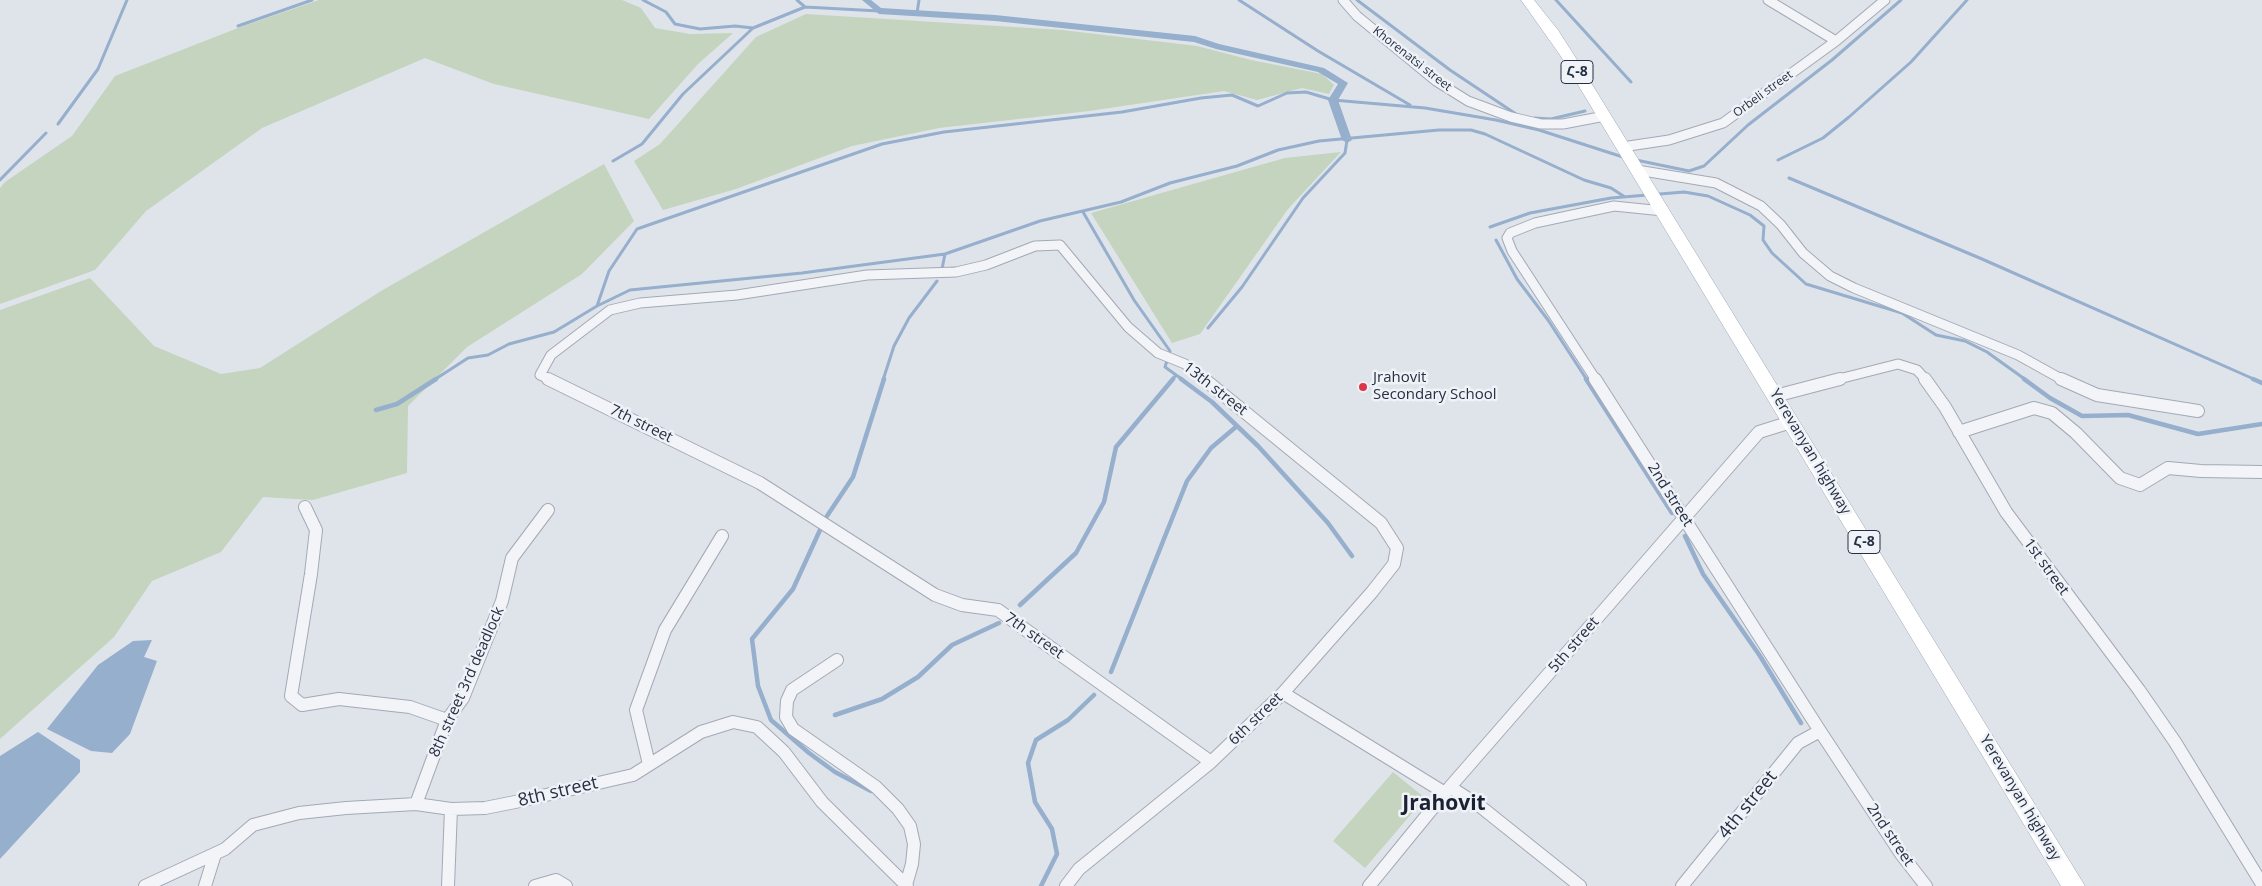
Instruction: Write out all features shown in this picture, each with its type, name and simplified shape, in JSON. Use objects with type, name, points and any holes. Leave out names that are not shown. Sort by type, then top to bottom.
[{"type":"main road","name":"Հ-8","points":[[1527,0],[1554,33],[1622,147]]},
{"type":"main road","name":"Yerevanyan highway","points":[[1622,147],[2074,886]]},
{"type":"street","name":"Khorenatsi street","points":[[1343,0],[1357,16],[1436,81],[1468,101],[1511,117],[1541,124],[1563,124],[1605,116]]},
{"type":"street","points":[[1768,0],[1836,41]]},
{"type":"street","name":"Orbeli street","points":[[1622,147],[1670,140],[1723,123],[1836,41],[1885,0]]},
{"type":"street","points":[[1637,170],[1716,183],[1761,206],[1781,225],[1803,253],[1830,276],[1854,288],[1948,324],[2018,355],[2072,385],[2097,395],[2198,411]]},
{"type":"street","name":"2nd street","points":[[1655,199],[1535,223],[1510,233],[1507,238],[1512,251],[1820,731],[1901,854],[1926,886]]},
{"type":"street","name":"13th street","points":[[1060,245],[1128,327],[1158,353],[1185,364],[1381,523]]},
{"type":"street","name":"7th street","points":[[1060,245],[1035,246],[986,265],[956,272],[867,275],[737,295],[640,303],[610,310],[550,355],[540,375],[760,483],[935,595],[962,605],[998,610],[1211,762]]},
{"type":"street","name":"1st street","points":[[1776,396],[1886,366],[1898,364],[1917,370],[1929,384],[2006,512],[2061,588],[2140,690],[2170,734],[2262,884]]},
{"type":"street","points":[[1959,432],[2034,408],[2052,414],[2076,433],[2120,478],[2140,485],[2168,468],[2201,471],[2262,472]]},
{"type":"street","name":"5th street","points":[[1369,886],[1448,790],[1758,432],[1791,422]]},
{"type":"street","points":[[305,507],[316,530],[311,574],[291,696],[302,705],[340,699],[410,707],[447,720]]},
{"type":"street","name":"8th street 3rd deadlock","points":[[416,804],[447,720],[463,698],[502,601],[512,558],[548,510]]},
{"type":"street","name":"6th street","points":[[1066,886],[1079,869],[1211,762],[1283,693],[1372,592],[1394,564],[1397,548],[1381,523]]},
{"type":"street","points":[[649,764],[636,710],[665,630],[722,536]]},
{"type":"street","points":[[837,660],[792,690],[787,701],[786,717],[793,729],[876,787],[898,809],[910,826],[914,844],[907,886]]},
{"type":"street","points":[[1283,693],[1448,790],[1482,807],[1580,886]]},
{"type":"street","name":"8th street","points":[[145,886],[225,849],[253,825],[299,813],[416,804],[452,808],[485,808],[520,801],[633,775],[701,732],[733,722],[757,727],[784,752],[822,802],[907,886]]},
{"type":"street","name":"4th street","points":[[1682,886],[1798,743],[1820,731]]},
{"type":"street","points":[[448,886],[452,808]]},
{"type":"street","points":[[205,886],[215,854]]},
{"type":"street","points":[[535,886],[556,880],[566,886]]},
{"type":"green space","points":[[319,0],[622,0],[641,8],[655,28],[690,34],[733,33],[698,64],[649,119],[494,84],[425,58],[262,128],[146,211],[95,270],[0,304],[0,188],[5,182],[72,136],[115,76],[238,28]]},
{"type":"green space","points":[[806,14],[1062,30],[1197,46],[1251,60],[1322,74],[1334,85],[1329,94],[1302,88],[1257,100],[1224,91],[1089,111],[939,128],[852,146],[736,189],[663,210],[634,161],[660,144],[756,37]]},
{"type":"green space","points":[[1341,152],[1288,209],[1200,334],[1172,343],[1091,213],[1285,158]]},
{"type":"green space","points":[[604,164],[634,221],[582,274],[467,347],[408,406],[407,473],[313,500],[263,497],[221,552],[152,581],[114,637],[0,739],[0,310],[90,278],[154,346],[221,374],[260,368],[381,291]]},
{"type":"green space","points":[[1393,772],[1425,798],[1365,868],[1333,841]]},
{"type":"water","points":[[152,640],[144,657],[157,661],[130,734],[112,753],[91,751],[47,729],[98,665],[133,641]]},
{"type":"water","points":[[38,732],[80,760],[80,772],[0,859],[0,756]]},
{"type":"waterway","points":[[58,124],[98,69],[127,0]]},
{"type":"waterway","points":[[238,26],[312,0]]},
{"type":"waterway","points":[[643,0],[666,12],[675,24],[700,29],[735,26],[753,28]]},
{"type":"waterway","points":[[797,0],[805,7]]},
{"type":"waterway","points":[[866,0],[879,11],[995,18],[1195,39],[1216,46],[1321,70],[1343,83],[1333,100],[1347,140]]},
{"type":"waterway","points":[[917,13],[919,0]]},
{"type":"waterway","points":[[1239,0],[1318,51],[1410,105]]},
{"type":"waterway","points":[[1357,0],[1450,70],[1516,114]]},
{"type":"waterway","points":[[1556,0],[1631,82]]},
{"type":"waterway","points":[[1636,160],[1689,171],[1704,166],[1748,125],[1832,60],[1901,0]]},
{"type":"waterway","points":[[1778,160],[1823,138],[1849,117],[1911,62],[1967,0]]},
{"type":"waterway","points":[[753,28],[805,7]]},
{"type":"waterway","points":[[805,7],[879,11]]},
{"type":"waterway","points":[[613,161],[642,144],[683,94],[753,28]]},
{"type":"waterway","points":[[597,306],[609,271],[637,229],[882,144],[944,132],[1122,112],[1201,98],[1232,95],[1258,106],[1287,93],[1306,92],[1333,100],[1425,108],[1496,120],[1539,130],[1626,158]]},
{"type":"waterway","points":[[1535,118],[1551,119],[1585,111]]},
{"type":"waterway","points":[[945,254],[1040,221],[1121,202],[1170,183],[1237,166],[1278,150],[1319,141],[1439,130],[1471,130],[1485,134],[1584,180],[1611,188],[1625,197]]},
{"type":"waterway","points":[[0,180],[46,133]]},
{"type":"waterway","points":[[1208,328],[1242,287],[1303,198],[1345,153],[1347,140]]},
{"type":"waterway","points":[[1789,178],[1982,259],[2256,380]]},
{"type":"waterway","points":[[1625,197],[1684,192],[1708,196],[1750,215],[1764,226],[1763,240],[1772,253],[1806,284],[1902,313],[1936,335],[1965,341],[1987,352],[2026,380]]},
{"type":"waterway","points":[[1490,227],[1530,213],[1625,197]]},
{"type":"waterway","points":[[1083,212],[1134,300],[1170,351],[1165,367],[1183,380]]},
{"type":"waterway","points":[[1496,240],[1517,279],[1548,320],[1587,380]]},
{"type":"waterway","points":[[597,306],[630,290],[802,273],[945,254]]},
{"type":"waterway","points":[[942,269],[945,254]]},
{"type":"waterway","points":[[883,380],[894,346],[909,318],[937,281]]},
{"type":"waterway","points":[[434,380],[468,358],[488,355],[509,344],[554,332],[597,306]]},
{"type":"waterway","points":[[1172,380],[1176,375]]},
{"type":"waterway","points":[[376,410],[397,404],[436,379]]},
{"type":"waterway","points":[[827,516],[853,477],[884,379]]},
{"type":"waterway","points":[[1020,605],[1076,553],[1104,502],[1116,447],[1173,379]]},
{"type":"waterway","points":[[1181,379],[1212,402],[1258,446],[1328,523],[1352,556]]},
{"type":"waterway","points":[[1586,379],[1672,513]]},
{"type":"waterway","points":[[2024,379],[2050,398],[2082,416],[2128,415],[2198,434],[2262,424]]},
{"type":"waterway","points":[[2253,379],[2262,383]]},
{"type":"waterway","points":[[1111,672],[1187,481],[1211,448],[1237,426]]},
{"type":"waterway","points":[[820,530],[793,589],[752,639],[758,686],[771,720],[809,753],[835,772],[871,791]]},
{"type":"waterway","points":[[1685,536],[1703,574],[1760,656],[1801,723]]},
{"type":"waterway","points":[[835,715],[882,699],[918,677],[952,645],[999,623]]},
{"type":"waterway","points":[[1041,886],[1057,854],[1052,829],[1035,802],[1028,763],[1036,740],[1068,720],[1094,695]]},
{"type":"place","name":"Jrahovit Secondary School","points":[[1363,387]]},
{"type":"district","name":"Jrahovit","points":[[1444,804]]}]
